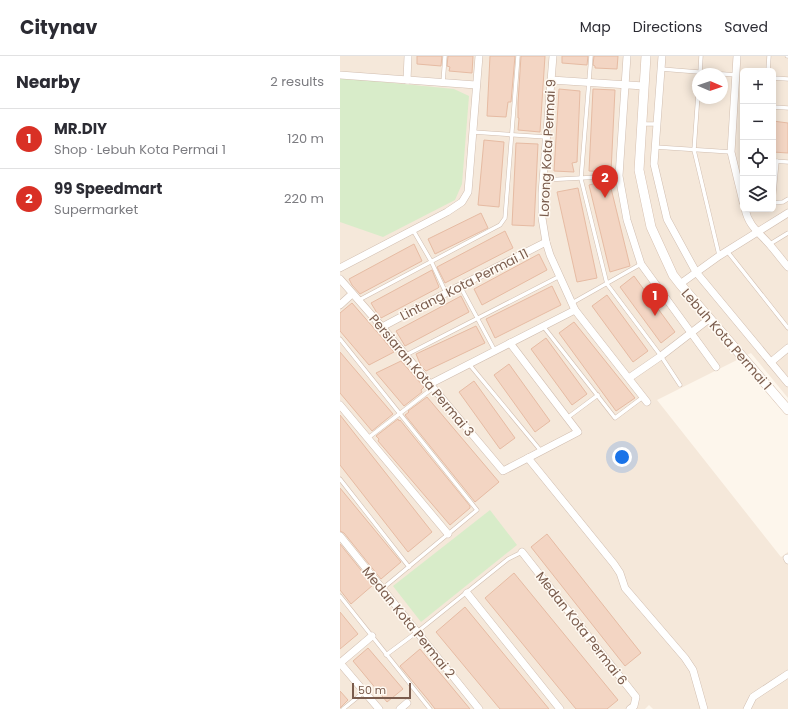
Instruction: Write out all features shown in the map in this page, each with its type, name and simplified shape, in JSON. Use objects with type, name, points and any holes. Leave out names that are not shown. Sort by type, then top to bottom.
[{"type":"street","points":[[407,80],[408,56]]},
{"type":"street","points":[[340,268],[447,212],[462,202],[468,192],[479,56]]},
{"type":"street","name":"Lorong Kota Permai 9","points":[[553,56],[543,180],[542,218],[546,242],[550,255],[574,307],[645,399]]},
{"type":"street","name":"Lebuh Kota Permai 1","points":[[627,56],[619,176],[627,220],[641,264],[716,367]]},
{"type":"street","name":"Lebuh Kota Permai 1","points":[[646,56],[638,170],[651,227],[673,275],[788,410]]},
{"type":"street","name":"Lebuh Kota Permai 1","points":[[662,56],[654,164],[667,219],[696,272],[788,383]]},
{"type":"street","points":[[737,56],[738,77],[731,152],[740,190]]},
{"type":"street","points":[[340,75],[476,85]]},
{"type":"street","points":[[551,80],[644,86]]},
{"type":"street","points":[[746,212],[750,225],[770,244],[788,267]]},
{"type":"street","points":[[680,284],[719,256],[788,213]]},
{"type":"street","name":"Lintang Kota Permai 11","points":[[382,327],[546,242]]},
{"type":"street","name":"Persiaran Kota Permai 3","points":[[340,279],[503,470],[528,458]]},
{"type":"street","points":[[340,305],[352,294]]},
{"type":"street","points":[[432,386],[469,364],[543,326],[574,307]]},
{"type":"street","points":[[629,378],[710,319]]},
{"type":"street","points":[[510,343],[578,432],[528,458],[614,564],[620,573],[625,588],[689,664],[695,674],[704,709]]},
{"type":"street","points":[[771,362],[788,348]]},
{"type":"street","points":[[340,405],[448,534]]},
{"type":"street","name":"Medan Kota Permai 2","points":[[340,536],[479,709]]},
{"type":"street","name":"Medan Kota Permai 6","points":[[522,552],[636,697],[632,707]]},
{"type":"street","points":[[467,593],[560,709]]},
{"type":"street","points":[[372,636],[340,663],[379,709]]},
{"type":"street","points":[[747,709],[753,697],[788,674]]},
{"type":"street","points":[[400,709],[407,703]]},
{"type":"lane","points":[[443,83],[445,56]]},
{"type":"lane","points":[[358,300],[500,225],[505,218],[518,56]]},
{"type":"lane","points":[[591,56],[581,178],[606,284],[661,356],[680,386]]},
{"type":"lane","points":[[700,56],[700,68]]},
{"type":"lane","points":[[768,68],[769,56]]},
{"type":"lane","points":[[661,69],[692,72]]},
{"type":"lane","points":[[728,76],[738,77]]},
{"type":"lane","points":[[776,78],[788,79]]},
{"type":"lane","points":[[697,104],[694,150],[719,256]]},
{"type":"lane","points":[[776,107],[788,108]]},
{"type":"lane","points":[[642,124],[657,124]]},
{"type":"lane","points":[[473,132],[546,137]]},
{"type":"lane","points":[[655,148],[731,152]]},
{"type":"lane","points":[[776,161],[788,162]]},
{"type":"lane","points":[[543,180],[619,176]]},
{"type":"lane","points":[[776,203],[783,202],[788,199]]},
{"type":"lane","points":[[413,230],[431,261],[446,293]]},
{"type":"lane","points":[[770,244],[788,233]]},
{"type":"lane","points":[[727,251],[788,328]]},
{"type":"lane","points":[[574,307],[606,284],[641,264]]},
{"type":"lane","points":[[406,355],[560,276]]},
{"type":"lane","points":[[460,286],[495,351]]},
{"type":"lane","points":[[543,326],[615,418],[645,399]]},
{"type":"lane","points":[[340,339],[478,510],[382,589]]},
{"type":"lane","points":[[469,364],[541,451]]},
{"type":"lane","points":[[368,438],[400,414],[432,386]]},
{"type":"lane","points":[[567,418],[598,395]]},
{"type":"lane","points":[[340,479],[409,567]]},
{"type":"lane","points":[[386,655],[467,593],[508,559],[522,552]]},
{"type":"lane","points":[[340,596],[430,709]]},
{"type":"lane","points":[[343,709],[364,692]]},
{"type":"shaded area","points":[[340,56],[788,56],[788,398],[751,353],[657,400],[781,557],[788,552],[788,709],[653,709],[649,705],[645,709],[340,709]]},
{"type":"green space","points":[[343,78],[454,89],[469,96],[462,184],[455,200],[383,237],[340,222],[340,79]]},
{"type":"green space","points":[[490,510],[517,545],[421,622],[393,586]]},
{"type":"building","points":[[417,56],[442,56],[441,66],[417,64]]},
{"type":"building","points":[[448,56],[473,56],[472,73],[449,71],[450,67],[447,66]]},
{"type":"building","points":[[490,56],[515,56],[511,102],[508,102],[506,117],[487,116]]},
{"type":"building","points":[[521,56],[545,56],[540,132],[518,130]]},
{"type":"building","points":[[562,56],[588,56],[587,65],[562,63]]},
{"type":"building","points":[[594,56],[618,56],[617,69],[595,68],[593,65]]},
{"type":"building","points":[[559,89],[580,91],[577,162],[572,163],[574,172],[554,171]]},
{"type":"building","points":[[593,89],[615,90],[611,172],[589,171]]},
{"type":"building","points":[[776,121],[788,123],[788,153],[776,152]]},
{"type":"building","points":[[484,140],[504,142],[499,207],[478,205]]},
{"type":"building","points":[[516,143],[538,144],[534,226],[512,225]]},
{"type":"building","points":[[609,180],[630,266],[610,272],[589,185]]},
{"type":"building","points":[[578,188],[597,278],[577,282],[557,192]]},
{"type":"building","points":[[481,213],[488,228],[435,254],[428,239]]},
{"type":"building","points":[[505,231],[513,248],[445,283],[437,267]]},
{"type":"building","points":[[414,244],[422,261],[360,294],[352,285],[349,279]]},
{"type":"building","points":[[539,254],[547,270],[482,305],[474,289]]},
{"type":"building","points":[[432,270],[439,287],[438,288],[381,318],[371,303]]},
{"type":"building","points":[[634,276],[675,332],[661,343],[620,287]]},
{"type":"building","points":[[552,286],[561,305],[495,338],[486,319]]},
{"type":"building","points":[[607,295],[648,351],[633,362],[592,306]]},
{"type":"building","points":[[461,296],[469,312],[405,346],[396,331]]},
{"type":"building","points":[[352,303],[394,352],[369,365],[340,331],[340,313]]},
{"type":"building","points":[[574,322],[635,398],[616,411],[559,333]]},
{"type":"building","points":[[476,326],[485,343],[426,371],[421,366],[416,354]]},
{"type":"building","points":[[546,338],[587,394],[572,405],[531,349]]},
{"type":"building","points":[[340,352],[393,414],[372,431],[340,393]]},
{"type":"building","points":[[401,361],[424,387],[421,390],[422,392],[404,406],[376,373]]},
{"type":"building","points":[[509,364],[550,421],[535,432],[494,375]]},
{"type":"building","points":[[474,381],[515,438],[500,449],[459,392]]},
{"type":"building","points":[[427,397],[499,482],[475,502],[405,415]]},
{"type":"building","points":[[340,415],[432,532],[408,552],[340,465]]},
{"type":"building","points":[[398,419],[470,506],[470,508],[450,525],[378,441],[379,439],[376,436]]},
{"type":"building","points":[[340,488],[401,562],[381,579],[344,533],[340,531]]},
{"type":"building","points":[[547,534],[641,653],[625,666],[531,547]]},
{"type":"building","points":[[340,544],[373,585],[351,604],[340,590]]},
{"type":"building","points":[[514,573],[618,700],[607,709],[576,709],[485,598]]},
{"type":"building","points":[[465,607],[549,709],[500,709],[436,632]]},
{"type":"building","points":[[340,612],[358,634],[340,649]]},
{"type":"building","points":[[368,648],[403,689],[387,702],[353,661]]},
{"type":"building","points":[[420,649],[470,709],[435,709],[400,666]]},
{"type":"building","points":[[340,691],[348,700],[340,708]]},
{"type":"place","name":"99 Speedmart","points":[[605,198]]},
{"type":"place","name":"MR.DIY","points":[[655,316]]}]
